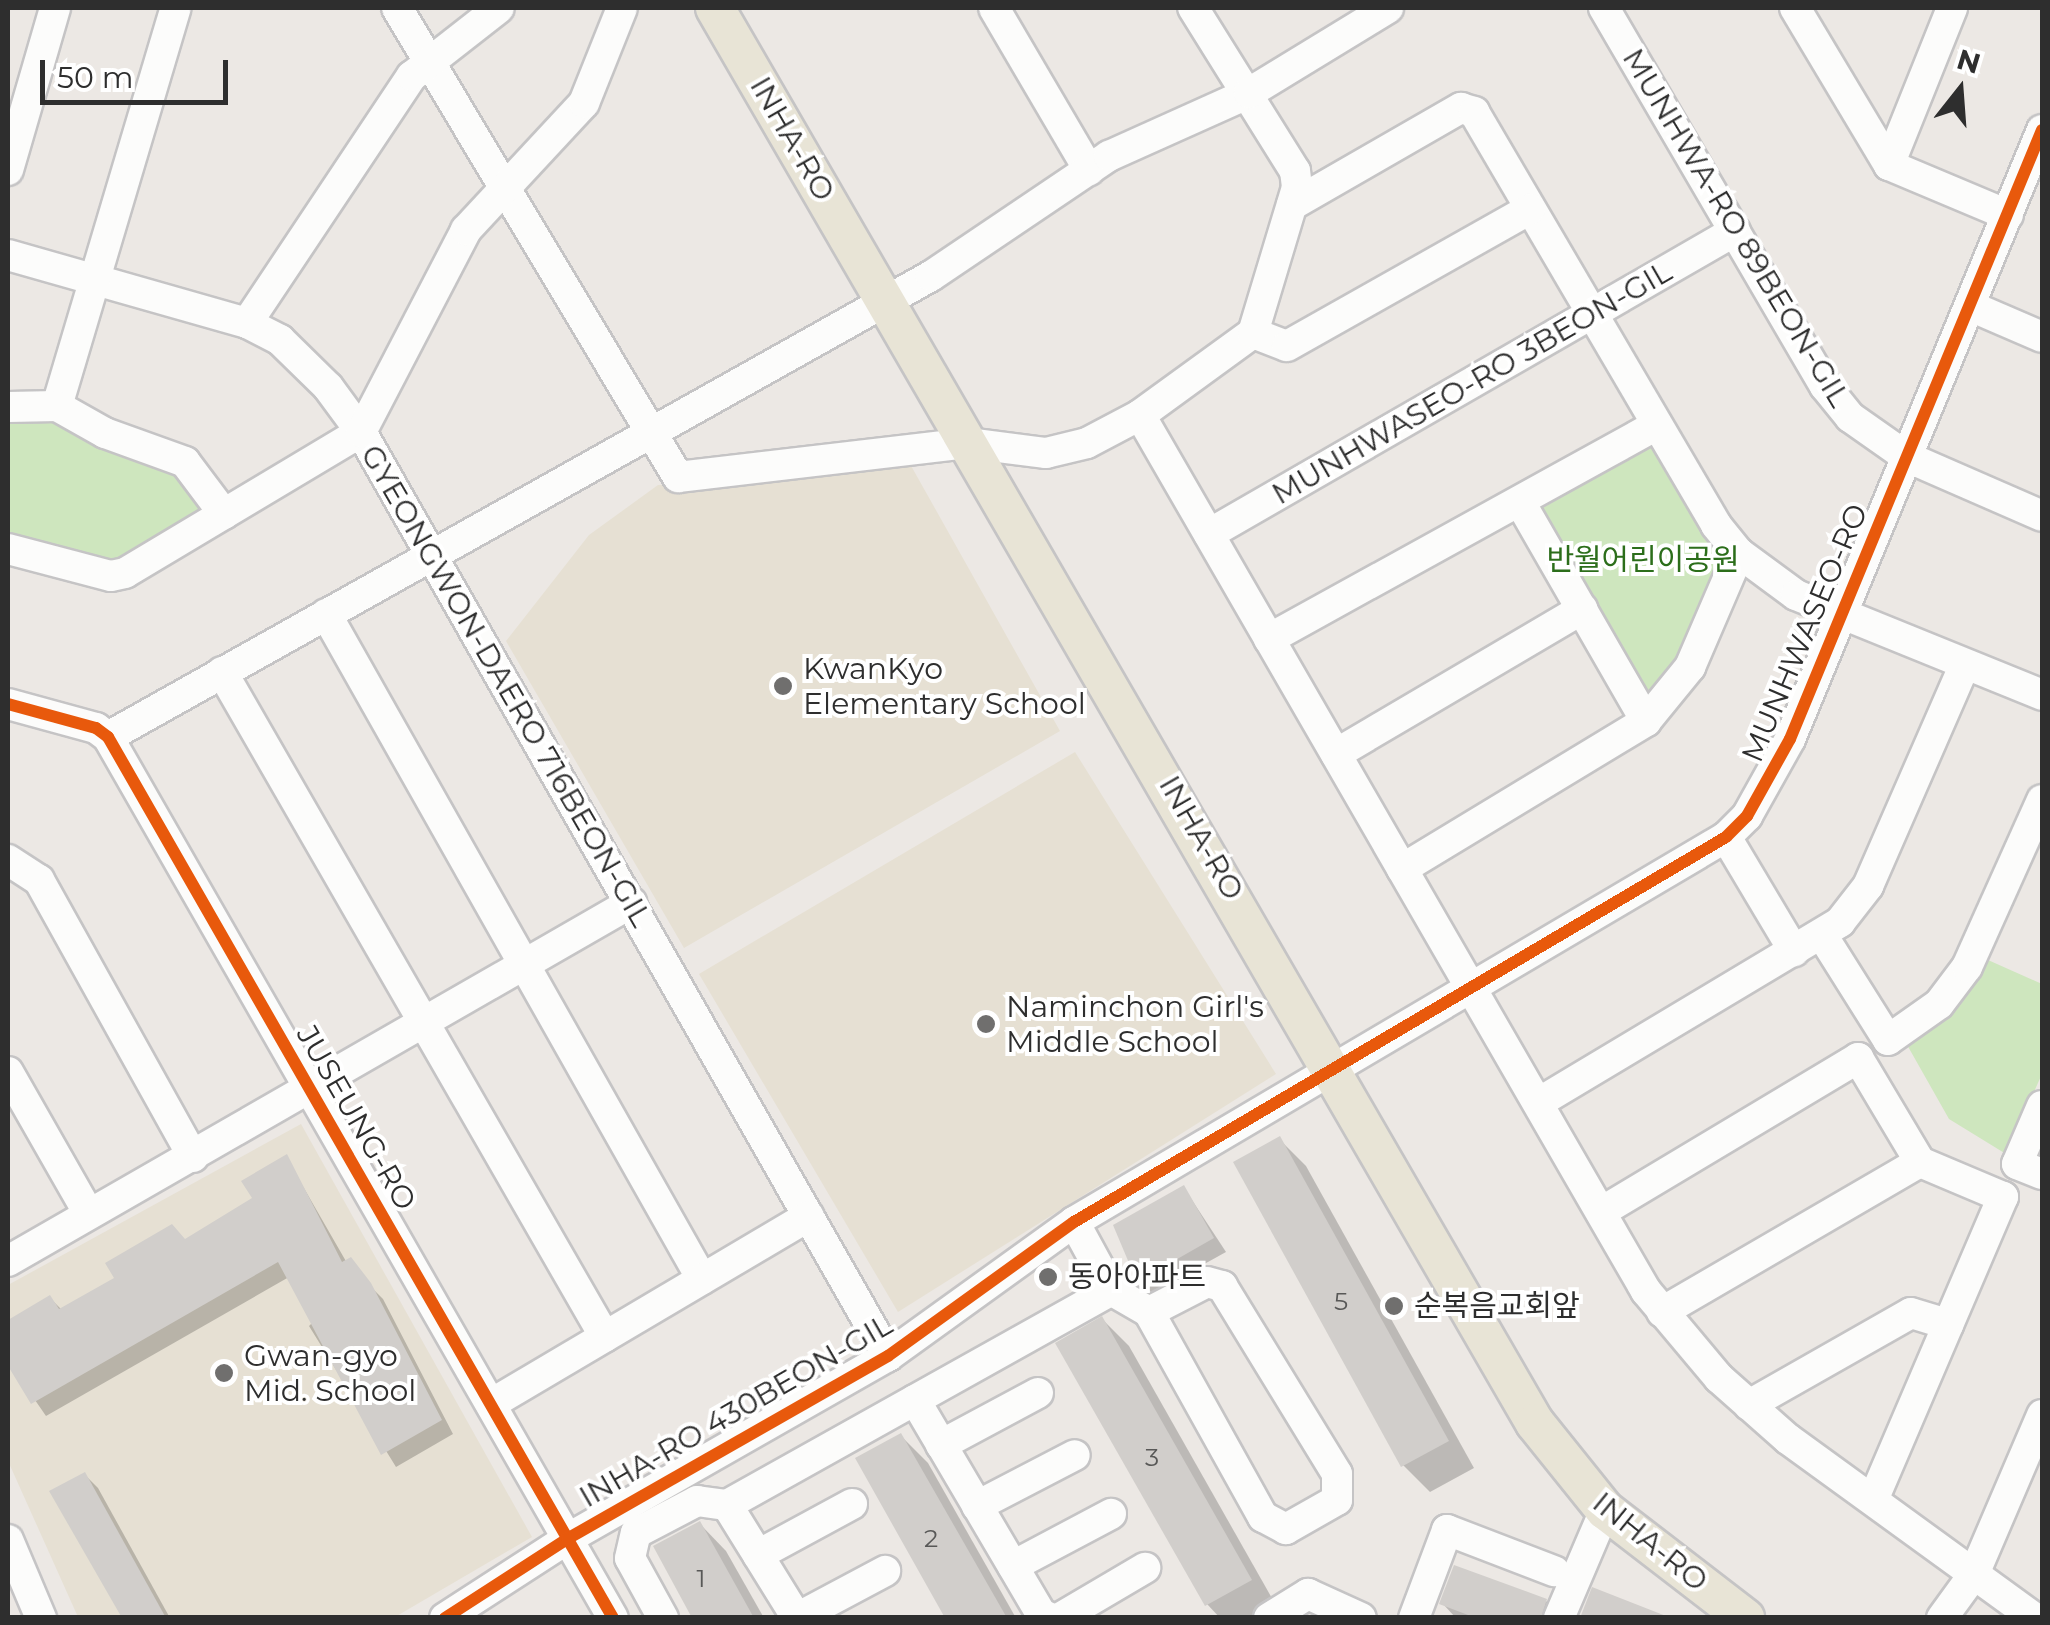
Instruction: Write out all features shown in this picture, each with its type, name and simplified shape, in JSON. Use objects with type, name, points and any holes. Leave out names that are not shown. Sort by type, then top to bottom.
[{"type":"main road","name":"INHA-RO","points":[[715,8],[1337,1072],[1535,1424],[1605,1510],[1745,1618]]},
{"type":"street","points":[[8,170],[55,8]]},
{"type":"street","points":[[56,406],[176,8]]},
{"type":"street","points":[[397,8],[431,56],[678,476],[968,443],[1046,453],[1087,444],[1140,415],[1253,333],[1292,204],[1295,171],[1193,8]]},
{"type":"street","points":[[247,324],[431,56],[498,8]]},
{"type":"street","points":[[8,549],[111,576],[361,432],[466,230],[504,181],[584,102],[622,8]]},
{"type":"street","points":[[994,8],[1088,170]]},
{"type":"street","points":[[8,704],[96,728],[108,737],[884,297],[931,276],[1088,170],[1249,92],[1388,8]]},
{"type":"street","name":"MUNHWA-RO 89BEON-GIL","points":[[1604,8],[1825,386],[1850,417],[1907,457],[2042,516]]},
{"type":"street","points":[[1795,8],[1890,165],[2008,215]]},
{"type":"street","points":[[1890,165],[1952,8]]},
{"type":"street","points":[[1292,204],[1460,108],[1474,112],[1657,425],[1739,553],[1796,595],[2042,695]]},
{"type":"street","name":"MUNHWASEO-RO","points":[[1337,1072],[1726,837],[1747,816],[1790,739],[2042,130]]},
{"type":"street","points":[[1253,333],[1273,346],[1287,346],[1530,209]]},
{"type":"street","name":"MUNHWASEO-RO 3BEON-GIL","points":[[1209,534],[1735,232]]},
{"type":"street","name":"GYEONGWON-DAERO 716BEON-GIL","points":[[8,255],[247,324],[305,360],[361,432],[888,1356]]},
{"type":"street","points":[[1970,306],[2042,337]]},
{"type":"street","points":[[8,406],[56,406],[105,434],[185,462],[224,514]]},
{"type":"street","points":[[1140,415],[1662,1312],[1749,1404],[2034,1618]]},
{"type":"street","points":[[1269,638],[1657,425]]},
{"type":"street","points":[[1520,502],[1646,721]]},
{"type":"street","points":[[1402,869],[1646,721],[1690,667],[1739,553]]},
{"type":"street","points":[[1336,754],[1582,609]]},
{"type":"street","points":[[326,614],[702,1280]]},
{"type":"street","points":[[1538,1103],[1822,935],[1868,886],[1966,664]]},
{"type":"street","points":[[222,672],[605,1337]]},
{"type":"street","name":"JUSEUNG-RO","points":[[108,737],[613,1618]]},
{"type":"street","points":[[1822,935],[1888,1040],[1938,1004],[1968,966],[2042,800]]},
{"type":"street","points":[[1726,837],[1794,951]]},
{"type":"street","points":[[8,860],[39,880],[193,1156]]},
{"type":"street","points":[[8,1262],[630,903]]},
{"type":"street","points":[[1601,1212],[1858,1058],[1920,1162],[2003,1197],[1872,1500]]},
{"type":"street","points":[[8,1072],[90,1214]]},
{"type":"street","name":"INHA-RO 430BEON-GIL","points":[[446,1618],[568,1540],[888,1356],[1074,1222],[1337,1072]]},
{"type":"street","points":[[2030,1169],[2042,1106]]},
{"type":"street","points":[[1662,1312],[1920,1162]]},
{"type":"street","points":[[491,1404],[810,1216]]},
{"type":"street","points":[[1074,1222],[1111,1290],[1149,1312],[1263,1517],[1286,1529],[1337,1500],[1337,1474],[1222,1286],[1207,1282],[1149,1312]]},
{"type":"street","points":[[663,1618],[630,1558],[636,1533],[697,1501],[727,1505],[1111,1290]]},
{"type":"street","points":[[1749,1404],[1911,1314],[1948,1324]]},
{"type":"street","points":[[941,1445],[1038,1393]]},
{"type":"street","points":[[915,1400],[1041,1614],[1050,1618]]},
{"type":"street","points":[[1942,1618],[1974,1574],[2042,1415]]},
{"type":"street","points":[[978,1506],[1076,1455]]},
{"type":"street","points":[[758,1555],[852,1504]]},
{"type":"street","points":[[727,1505],[797,1618],[884,1571]]},
{"type":"street","points":[[1559,1618],[1605,1510]]},
{"type":"street","points":[[1013,1566],[1112,1514]]},
{"type":"street","points":[[1414,1618],[1447,1530],[1554,1571]]},
{"type":"street","points":[[8,1540],[41,1618]]},
{"type":"street","points":[[1060,1618],[1145,1568]]},
{"type":"street","points":[[1269,1618],[1308,1594],[1361,1618]]},
{"type":"shaded area","name":"KwanKyo Elementary School","points":[[905,455],[1060,731],[684,948],[506,641],[589,535],[658,485],[731,483]]},
{"type":"shaded area","name":"Naminchon Girl's Middle School","points":[[1075,752],[1276,1074],[898,1312],[699,974]]},
{"type":"shaded area","name":"Gwan-gyo Mid. School","points":[[301,1124],[532,1537],[395,1617],[78,1617],[8,1461],[8,1285]]},
{"type":"green space","points":[[54,412],[170,467],[208,516],[109,567],[8,539],[8,417]]},
{"type":"green space","name":"반월어린이공원","points":[[1653,444],[1719,560],[1679,661],[1649,702],[1537,509]]},
{"type":"green space","points":[[1988,960],[2042,984],[2042,1074],[2006,1154],[1949,1119],[1906,1043],[1962,1002]]},
{"type":"building","points":[[1280,1136],[1449,1441],[1401,1467],[1233,1162]]},
{"type":"building","points":[[287,1154],[342,1262],[351,1257],[371,1283],[442,1420],[381,1455],[278,1262],[31,1404],[8,1366],[8,1320],[50,1295],[59,1309],[114,1278],[105,1263],[172,1224],[185,1239],[252,1198],[241,1181]]},
{"type":"building","points":[[1184,1185],[1214,1238],[1137,1282],[1113,1225]]},
{"type":"building","points":[[1102,1316],[1252,1580],[1205,1606],[1055,1343]]},
{"type":"building","points":[[901,1433],[1007,1618],[945,1618],[855,1458]]},
{"type":"building","points":[[85,1472],[166,1618],[122,1618],[49,1491]]},
{"type":"building","points":[[700,1521],[754,1618],[692,1618],[653,1546]]},
{"type":"building","points":[[1454,1565],[1547,1599],[1541,1618],[1476,1618],[1439,1604]]},
{"type":"building","points":[[1592,1587],[1666,1616],[1666,1618],[1580,1618]]},
{"type":"cycle path","points":[[445,1618],[567,1539],[888,1356],[1074,1222],[1726,837],[1747,816],[1790,739],[2042,130]]},
{"type":"cycle path","points":[[8,704],[96,728],[108,737],[613,1618]]},
{"type":"place","name":"KwanKyo Elementary School","points":[[783,686]]},
{"type":"place","name":"Naminchon Girl's Middle School","points":[[986,1024]]},
{"type":"place","name":"동아아파트","points":[[1048,1277]]},
{"type":"place","name":"순복음교회앞","points":[[1394,1306]]},
{"type":"place","name":"Gwan-gyo Mid. School","points":[[224,1373]]}]
